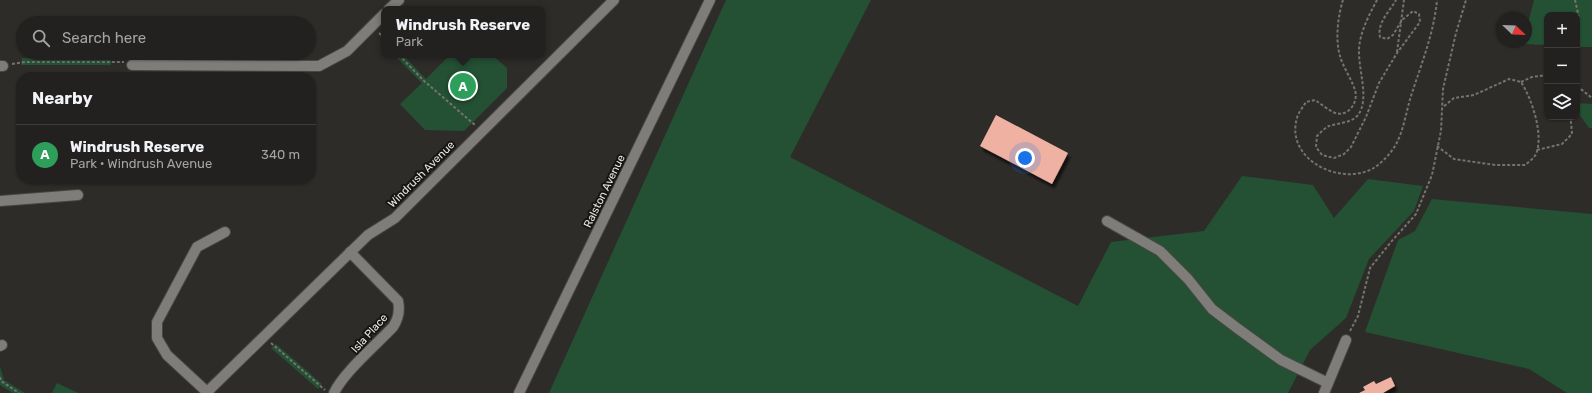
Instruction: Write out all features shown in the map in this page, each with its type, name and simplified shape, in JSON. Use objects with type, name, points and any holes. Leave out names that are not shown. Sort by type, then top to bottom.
[{"type":"street","name":"Windrush Avenue","points":[[207,392],[368,235],[395,218],[614,0]]},
{"type":"street","name":"Ralston Avenue","points":[[519,393],[710,0]]},
{"type":"street","points":[[132,65],[319,66],[347,51],[381,17]]},
{"type":"street","points":[[0,202],[78,195]]},
{"type":"street","points":[[1107,221],[1160,251],[1188,279],[1212,308],[1237,328],[1281,360],[1328,383]]},
{"type":"street","points":[[207,392],[167,355],[157,338],[158,322],[197,247],[225,232]]},
{"type":"street","name":"Isla Place","points":[[334,393],[337,386],[397,322],[400,308],[398,301],[350,252]]},
{"type":"street","points":[[1324,393],[1346,340]]},
{"type":"path","points":[[1343,0],[1338,24],[1339,55],[1356,91],[1355,101],[1351,109],[1344,113],[1334,113],[1315,100],[1306,102],[1297,118],[1296,133],[1299,147],[1306,156],[1317,165],[1334,172],[1353,175],[1372,169],[1391,153],[1400,133],[1430,36],[1437,0]]},
{"type":"path","points":[[1378,0],[1363,30],[1359,47],[1359,66],[1364,92],[1363,105],[1357,117],[1328,127],[1317,136],[1316,147],[1322,155],[1334,158],[1344,154],[1351,147],[1366,117],[1379,83],[1397,53],[1420,22],[1420,14],[1414,11],[1402,20],[1393,34],[1387,39],[1380,37],[1378,30],[1396,0]]},
{"type":"path","points":[[1397,53],[1404,0]]},
{"type":"path","points":[[1346,340],[1358,316],[1370,268],[1416,214],[1432,175],[1441,131],[1443,89],[1456,33],[1466,0]]},
{"type":"path","points":[[1575,0],[1577,12]]},
{"type":"path","points":[[402,58],[423,80],[481,131]]},
{"type":"path","points":[[2,66],[25,62],[124,62],[132,65]]},
{"type":"path","points":[[1443,107],[1454,98],[1474,95],[1509,79],[1521,82],[1532,77],[1544,75]]},
{"type":"path","points":[[1437,146],[1454,159],[1495,165],[1525,165],[1536,155],[1539,142],[1537,122],[1529,94],[1521,82]]},
{"type":"path","points":[[1580,88],[1592,98]]},
{"type":"path","points":[[1537,150],[1562,144],[1572,134],[1570,120]]},
{"type":"path","points":[[264,337],[329,393]]},
{"type":"path","points":[[0,377],[1,382],[19,393]]},
{"type":"green space","points":[[726,0],[871,0],[790,157],[1078,306],[1111,242],[1204,231],[1242,176],[1313,185],[1334,218],[1368,179],[1423,186],[1414,211],[1369,259],[1346,318],[1310,350],[1288,393],[549,393]]},
{"type":"green space","points":[[1534,0],[1592,0],[1592,47],[1580,47],[1580,12],[1544,12],[1544,45],[1532,44],[1531,12]]},
{"type":"green space","points":[[397,58],[406,58],[426,79],[447,58],[495,58],[507,68],[507,88],[464,131],[425,130],[400,104],[422,83]]},
{"type":"green space","points":[[22,60],[111,60],[111,65],[21,65]]},
{"type":"green space","points":[[1580,103],[1592,104],[1592,128],[1589,128],[1580,115]]},
{"type":"green space","points":[[1432,199],[1592,214],[1592,393],[1567,393],[1529,369],[1365,332],[1398,240],[1415,231]]},
{"type":"green space","points":[[276,344],[322,384],[318,389],[271,348]]},
{"type":"green space","points":[[0,366],[4,380],[25,393],[13,393],[0,385]]},
{"type":"green space","points":[[57,383],[78,393],[52,393]]},
{"type":"building","points":[[996,115],[1068,153],[1052,184],[980,146]]},
{"type":"building","points":[[1391,377],[1395,386],[1383,393],[1359,393],[1365,390],[1363,387],[1374,381],[1376,384]]},
{"type":"place","name":"Windrush Reserve","points":[[463,86]]}]
